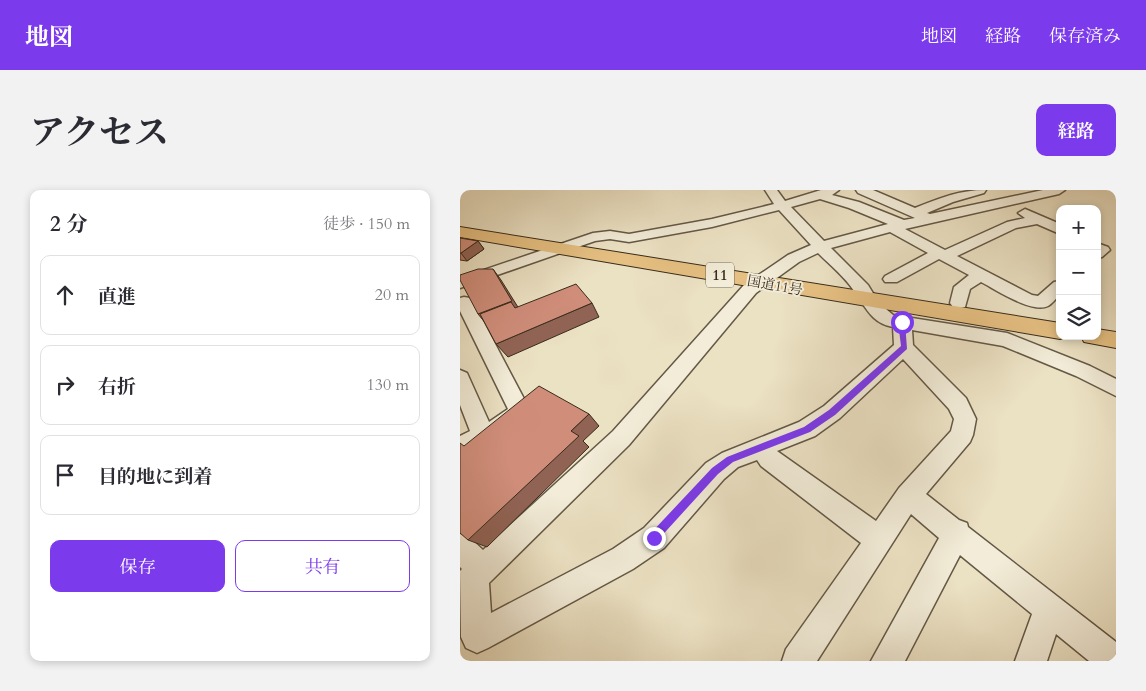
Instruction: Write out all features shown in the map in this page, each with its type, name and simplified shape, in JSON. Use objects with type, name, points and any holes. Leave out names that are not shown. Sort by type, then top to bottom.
[{"type":"highway","name":"国道11号","points":[[460,223],[568,246]]},
{"type":"highway","name":"国道11号","points":[[460,232],[568,246],[864,294],[1056,330]]},
{"type":"highway","name":"国道11号","points":[[864,294],[960,296],[1056,319]]},
{"type":"highway","points":[[1101,327],[1116,329]]},
{"type":"highway","points":[[1101,338],[1116,340]]},
{"type":"street","points":[[771,190],[782,206],[822,246],[864,294],[878,314],[888,320],[903,334],[958,404],[965,419],[962,435],[908,496],[798,661]]},
{"type":"street","points":[[862,190],[930,219]]},
{"type":"street","points":[[915,213],[948,199],[979,190],[1056,228]]},
{"type":"street","points":[[473,579],[621,438],[750,289],[767,279],[782,266],[822,246],[897,226],[1008,203],[1059,190]]},
{"type":"street","points":[[460,283],[568,246],[610,235],[629,238],[730,219],[827,192],[897,226],[942,254],[1028,300]]},
{"type":"street","points":[[891,279],[942,254],[1012,225],[1037,220]]},
{"type":"street","points":[[980,275],[962,287],[960,296],[1042,302],[1056,290]]},
{"type":"street","points":[[460,303],[464,302],[520,412],[506,424],[460,447]]},
{"type":"street","points":[[903,334],[1007,340],[1083,371],[1116,388]]},
{"type":"street","points":[[460,548],[473,579],[477,637],[623,558],[654,538],[715,471],[730,460],[807,429],[832,412],[903,334]]},
{"type":"street","points":[[460,378],[483,436]]},
{"type":"street","points":[[762,447],[768,459],[878,539]]},
{"type":"street","points":[[908,496],[957,533],[1114,661]]},
{"type":"street","points":[[887,661],[957,533]]},
{"type":"street","points":[[1030,661],[1050,610]]},
{"type":"building","points":[[460,238],[478,241],[460,253]]},
{"type":"building","points":[[478,269],[493,269],[512,301],[478,314],[460,280],[460,275]]},
{"type":"building","points":[[576,284],[592,303],[496,344],[480,314],[511,302],[515,308]]},
{"type":"building","points":[[539,386],[589,414],[571,431],[579,436],[468,540],[460,533],[460,443],[464,446]]},
{"type":"route","points":[[654,538],[715,471],[730,460],[807,429],[832,412],[904,347],[902,322]]}]
